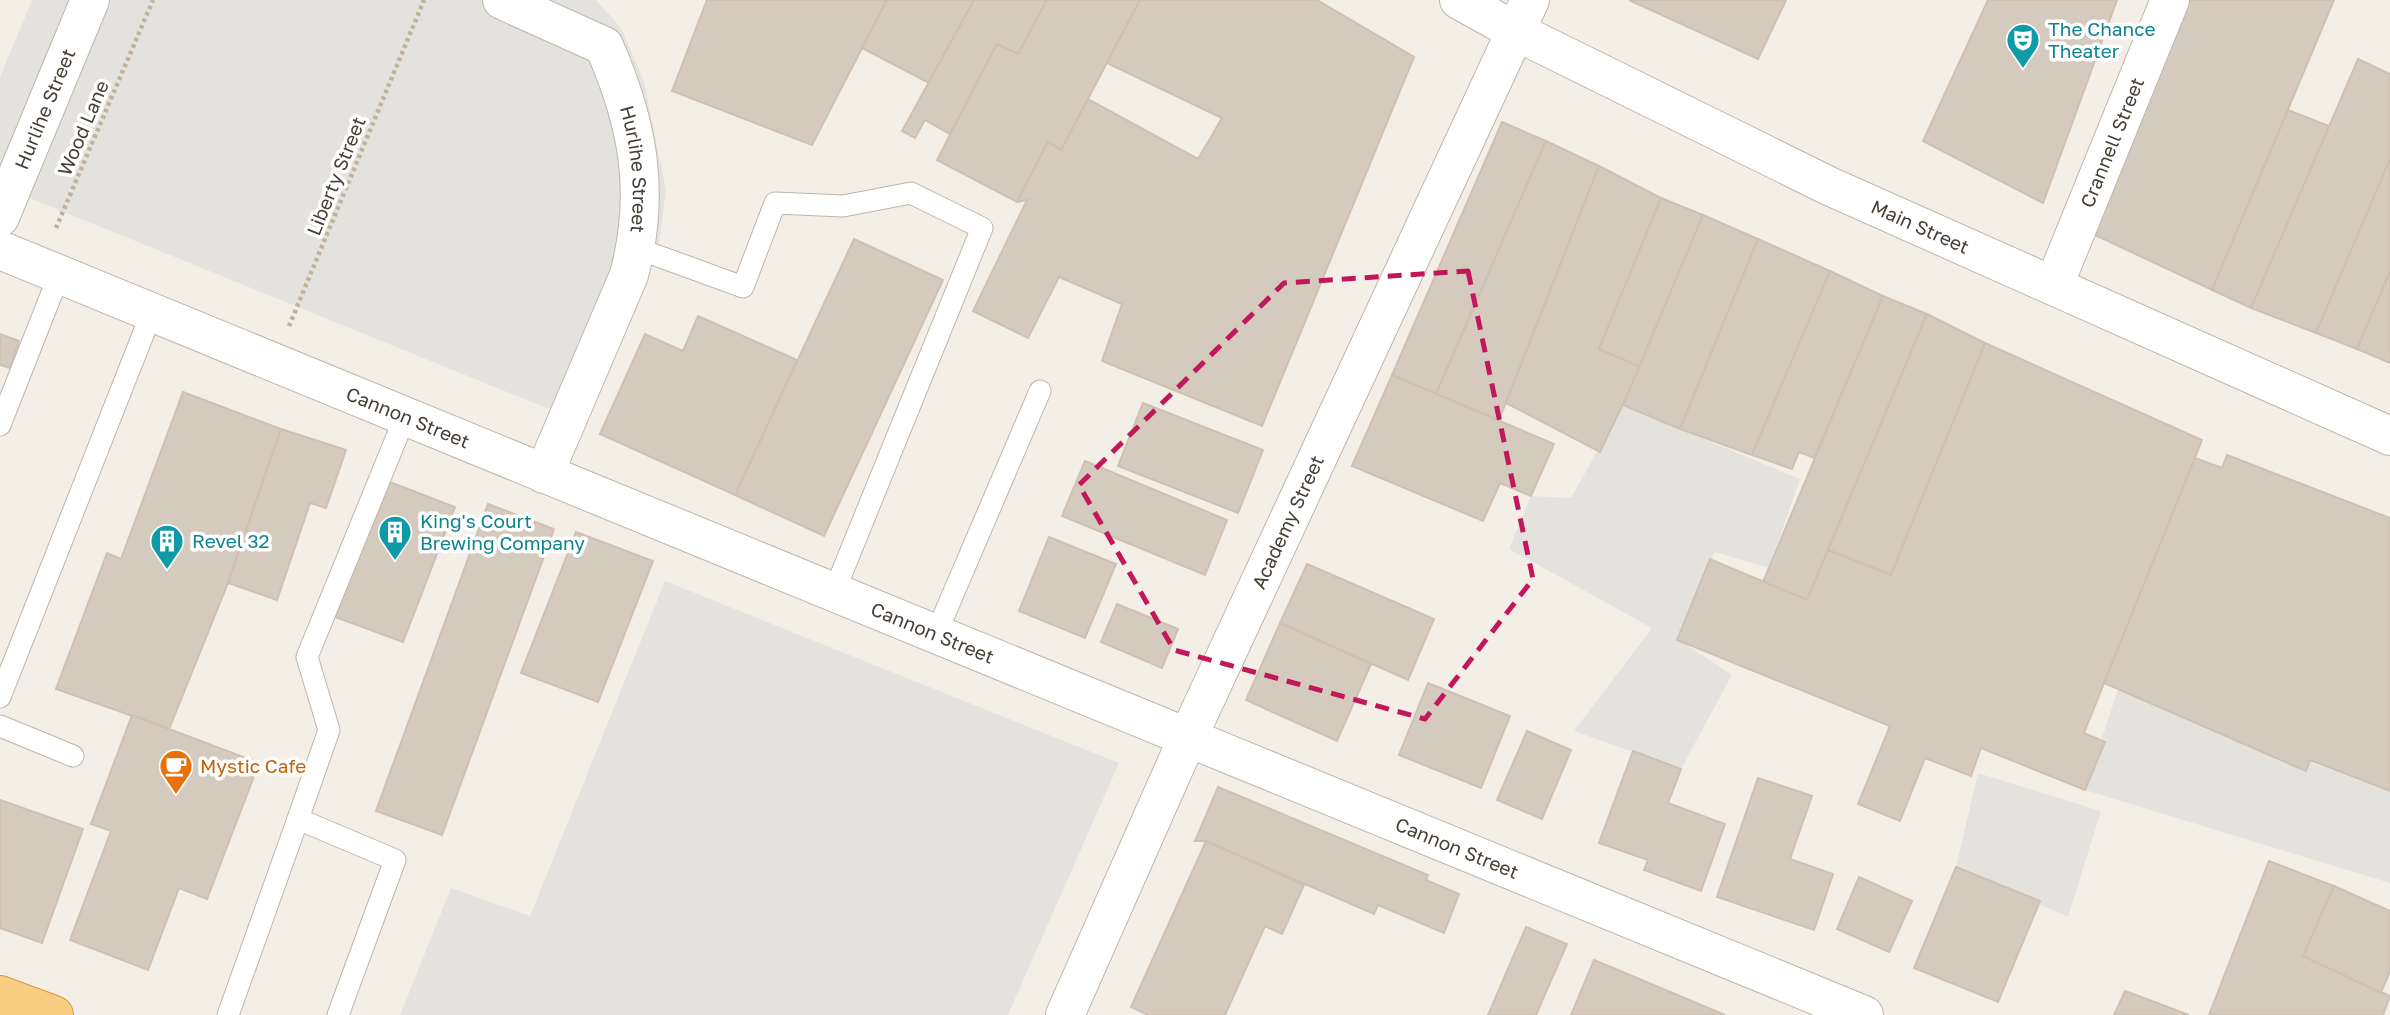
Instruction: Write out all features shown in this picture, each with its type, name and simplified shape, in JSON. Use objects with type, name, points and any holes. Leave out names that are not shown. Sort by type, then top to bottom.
[{"type":"highway","points":[[0,995],[54,1015]]},
{"type":"street","name":"Hurlihe Street","points":[[0,218],[90,0]]},
{"type":"street","name":"Hurlihe Street","points":[[502,0],[604,46],[622,86],[636,147],[641,214],[636,248],[619,302],[544,474]]},
{"type":"street","name":"Main Street","points":[[1459,0],[1522,16],[1829,186],[2390,436]]},
{"type":"street","name":"Crannell Street","points":[[2054,285],[2169,0]]},
{"type":"street","name":"Academy Street","points":[[1065,1015],[1188,737],[1522,16]]},
{"type":"street","name":"Cannon Street","points":[[0,250],[1864,1015]]},
{"type":"lane","points":[[636,248],[743,287],[775,203],[843,205],[911,193],[982,228],[834,592]]},
{"type":"lane","points":[[0,425],[49,271]]},
{"type":"lane","points":[[0,697],[152,312]]},
{"type":"lane","points":[[936,634],[1040,391]]},
{"type":"lane","points":[[228,1015],[329,730],[307,657],[405,417]]},
{"type":"lane","points":[[0,726],[73,756]]},
{"type":"lane","points":[[298,819],[394,860],[338,1015]]},
{"type":"path","name":"Wood Lane","points":[[49,271],[153,0]]},
{"type":"path","name":"Liberty Street","points":[[274,363],[424,0]]},
{"type":"highlighted area","points":[[1468,271],[1533,579],[1425,719],[1174,650],[1079,485],[1284,283]]},
{"type":"shaded area","points":[[32,0],[596,0],[621,28],[644,81],[666,190],[659,244],[586,424],[0,186],[0,77]]},
{"type":"shaded area","points":[[1623,405],[1800,479],[1769,568],[1715,552],[1682,642],[1732,675],[1681,769],[1574,731],[1652,628],[1509,549],[1531,496],[1571,498]]},
{"type":"shaded area","points":[[665,581],[1119,763],[1008,1015],[400,1015],[451,888],[530,916]]},
{"type":"shaded area","points":[[2118,689],[2390,792],[2390,883],[2085,790]]},
{"type":"shaded area","points":[[1978,773],[2101,811],[2068,917],[1956,867]]},
{"type":"building","points":[[707,0],[887,0],[812,145],[672,91]]},
{"type":"building","points":[[887,0],[974,0],[929,83],[862,48]]},
{"type":"building","points":[[974,0],[1047,0],[1018,54],[997,44],[950,134],[925,120],[915,138],[902,131]]},
{"type":"building","points":[[1047,0],[1140,0],[1061,150],[1048,142],[1017,202],[937,160],[997,44],[1018,54]]},
{"type":"building","points":[[1140,0],[1317,0],[1414,57],[1262,426],[1102,361],[1122,304],[1059,277],[1028,338],[973,311],[1027,200],[1017,202],[1048,142],[1061,150],[1088,99],[1198,159],[1222,118],[1107,63]]},
{"type":"building","points":[[1629,0],[1786,0],[1758,59]]},
{"type":"building","name":"The Chance Theater","points":[[1988,0],[2117,0],[2043,203],[1923,141]]},
{"type":"building","points":[[2169,0],[2334,0],[2212,290],[2078,227]]},
{"type":"building","points":[[2358,59],[2390,74],[2390,159],[2316,333],[2251,308]]},
{"type":"building","points":[[2288,110],[2329,126],[2251,308],[2212,290]]},
{"type":"building","points":[[1502,122],[1546,141],[1436,394],[1392,375]]},
{"type":"building","points":[[1546,141],[1599,166],[1499,420],[1436,394]]},
{"type":"building","points":[[2390,159],[2390,272],[2357,349],[2316,333]]},
{"type":"building","points":[[1599,166],[1661,198],[1599,349],[1641,367],[1600,452],[1506,403]]},
{"type":"building","points":[[1661,198],[1703,215],[1641,367],[1599,349]]},
{"type":"building","points":[[1703,215],[1758,239],[1680,429],[1623,405]]},
{"type":"building","points":[[854,239],[943,280],[824,536],[735,495]]},
{"type":"building","points":[[1758,239],[1830,271],[1752,455],[1680,429]]},
{"type":"building","points":[[1830,271],[1883,296],[1814,458],[1799,452],[1792,469],[1752,455]]},
{"type":"building","points":[[2390,272],[2390,363],[2357,349]]},
{"type":"building","points":[[1883,296],[1927,314],[1807,600],[1763,582]]},
{"type":"building","points":[[1927,314],[1985,343],[1891,575],[1828,550]]},
{"type":"building","points":[[698,316],[797,360],[735,495],[600,434],[645,334],[683,351]]},
{"type":"building","points":[[0,334],[19,341],[10,368],[0,365]]},
{"type":"building","points":[[1985,343],[2202,440],[2084,733],[2105,742],[2085,790],[1981,748],[1971,776],[1925,758],[1900,821],[1858,804],[1890,726],[1677,640],[1710,559],[1807,600],[1828,550],[1891,575]]},
{"type":"building","points":[[1392,375],[1554,444],[1531,496],[1500,483],[1483,521],[1352,466]]},
{"type":"building","name":"Revel 32","points":[[183,392],[281,429],[228,583],[169,729],[56,689],[107,553],[121,559]]},
{"type":"building","points":[[1143,403],[1263,450],[1238,513],[1118,466]]},
{"type":"building","points":[[281,429],[346,450],[326,508],[310,503],[277,600],[228,583]]},
{"type":"building","points":[[2227,455],[2390,518],[2390,791],[2310,760],[2306,771],[2104,683],[2195,458],[2222,468]]},
{"type":"building","points":[[1085,461],[1227,520],[1205,575],[1062,516]]},
{"type":"building","name":"King's Court Brewing Company","points":[[387,481],[455,507],[403,642],[335,617]]},
{"type":"building","points":[[488,504],[554,529],[442,835],[376,811]]},
{"type":"building","points":[[576,532],[653,561],[598,702],[521,673]]},
{"type":"building","points":[[1049,537],[1116,564],[1085,638],[1019,611]]},
{"type":"building","points":[[1307,564],[1434,619],[1408,680],[1280,623]]},
{"type":"building","points":[[1117,604],[1178,629],[1162,668],[1101,642]]},
{"type":"building","points":[[1280,623],[1371,664],[1337,741],[1246,700]]},
{"type":"building","points":[[1428,683],[1510,716],[1481,788],[1399,755]]},
{"type":"building","points":[[132,715],[259,763],[207,899],[179,888],[148,970],[70,940],[111,831],[91,824]]},
{"type":"building","points":[[1527,731],[1571,750],[1542,819],[1497,800]]},
{"type":"building","points":[[1633,751],[1681,769],[1668,803],[1725,824],[1701,891],[1644,870],[1648,860],[1599,843]]},
{"type":"building","points":[[1758,778],[1812,796],[1790,859],[1833,874],[1814,930],[1717,897]]},
{"type":"building","points":[[1218,787],[1428,875],[1426,880],[1459,894],[1444,933],[1378,905],[1374,914],[1206,841],[1195,841]]},
{"type":"building","points":[[0,800],[83,829],[42,943],[0,928]]},
{"type":"building","points":[[1206,841],[1304,885],[1282,934],[1265,926],[1225,1015],[1148,1015],[1131,1007]]},
{"type":"building","points":[[2269,861],[2334,886],[2303,956],[2390,996],[2383,1015],[2209,1015]]},
{"type":"building","points":[[1956,867],[2040,901],[1998,1002],[1914,968]]},
{"type":"building","points":[[1859,877],[1912,901],[1889,952],[1837,929]]},
{"type":"building","points":[[2334,886],[2390,911],[2390,971],[2381,993],[2303,956]]},
{"type":"building","points":[[1526,927],[1567,944],[1536,1015],[1488,1015]]},
{"type":"building","points":[[1594,960],[1725,1015],[1571,1015]]},
{"type":"building","points":[[2125,991],[2189,1015],[2114,1015]]},
{"type":"place","name":"The Chance Theater","points":[[2023,70]]},
{"type":"place","name":"King's Court Brewing Company","points":[[395,562]]},
{"type":"place","name":"Revel 32","points":[[167,571]]},
{"type":"place","name":"Mystic Cafe","points":[[176,796]]}]
